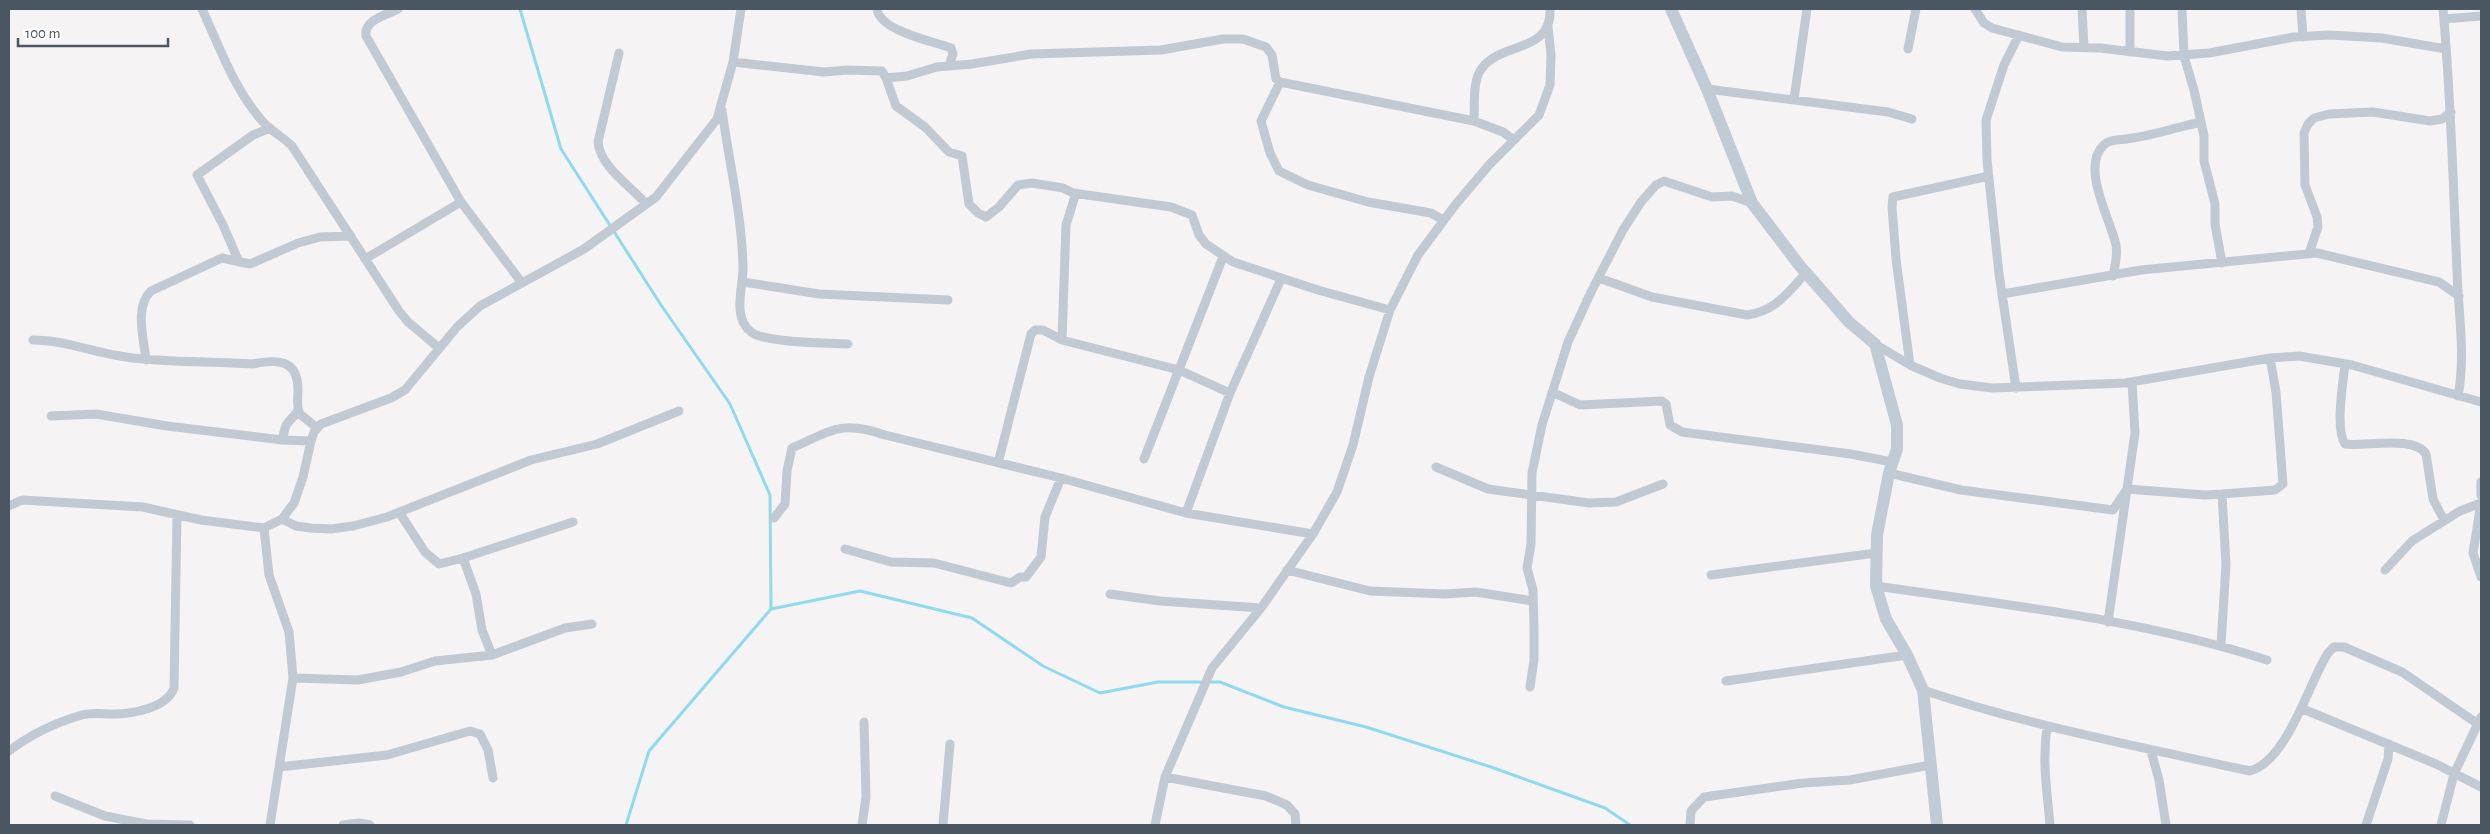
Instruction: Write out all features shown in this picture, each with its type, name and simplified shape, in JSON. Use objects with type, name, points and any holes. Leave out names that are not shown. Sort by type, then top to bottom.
[{"type":"street","points":[[202,9],[233,77],[270,128],[292,146],[408,322],[439,348]]},
{"type":"street","points":[[398,9],[369,24],[366,36],[461,202],[522,283]]},
{"type":"street","points":[[9,506],[22,500],[143,507],[177,515],[264,528],[282,519],[294,503],[303,477],[311,441],[321,424],[390,398],[405,390],[457,327],[480,306],[584,249],[656,197],[674,177],[713,126],[722,107],[733,62],[741,9]]},
{"type":"street","points":[[877,9],[879,17],[887,24],[951,48],[953,54],[949,65]]},
{"type":"street","points":[[1154,825],[1166,777],[1212,668],[1261,608],[1313,534],[1337,492],[1350,454],[1369,377],[1390,310],[1418,256],[1444,220],[1489,165],[1539,115],[1550,85],[1552,55],[1548,27],[1550,9]]},
{"type":"street","points":[[1671,9],[1707,89],[1752,203],[1806,273],[1849,322],[1875,344],[1910,365],[1960,384],[1992,388],[2016,388],[2132,382],[2270,358],[2307,357],[2345,364],[2478,401]]},
{"type":"street","points":[[1794,99],[1807,9]]},
{"type":"street","points":[[1908,50],[1916,9]]},
{"type":"street","points":[[1975,9],[1984,23],[1992,28],[2048,45],[2130,52],[2184,56],[2303,36],[2353,36],[2446,49]]},
{"type":"street","points":[[2082,9],[2084,48]]},
{"type":"street","points":[[2130,9],[2130,52]]},
{"type":"street","points":[[2182,9],[2184,56],[2204,136],[2204,161],[2215,204],[2215,224],[2222,263]]},
{"type":"street","points":[[2301,9],[2303,36]]},
{"type":"street","points":[[2443,9],[2451,112],[2459,296],[2461,381],[2458,396]]},
{"type":"street","points":[[2444,20],[2481,16]]},
{"type":"street","points":[[1474,121],[1475,91],[1481,69],[1489,60],[1534,40],[1548,27]]},
{"type":"street","points":[[2016,388],[2002,294],[1989,176],[1986,120],[2001,72],[2019,35]]},
{"type":"street","points":[[886,78],[949,65],[972,64],[1031,54],[1160,50],[1212,39],[1243,39],[1266,48],[1272,56],[1276,79],[1280,82],[1474,121],[1503,132],[1514,140]]},
{"type":"street","points":[[619,53],[598,142],[598,150],[605,161],[646,204]]},
{"type":"street","points":[[733,62],[824,72],[882,71],[896,106],[925,126],[949,152],[962,156],[969,204],[978,213],[986,217],[999,207],[1018,185],[1040,184],[1076,194],[1171,207],[1192,214],[1199,235],[1206,244],[1223,257],[1282,279],[1390,310]]},
{"type":"street","points":[[1280,82],[1262,121],[1270,153],[1278,171],[1308,185],[1368,202],[1431,213],[1444,220]]},
{"type":"street","points":[[1707,89],[1888,112],[1912,119]]},
{"type":"street","points":[[722,107],[728,156],[735,182],[741,218],[743,282],[740,312],[751,332],[764,338],[848,344]]},
{"type":"street","points":[[2309,253],[2318,227],[2317,217],[2305,185],[2304,133],[2308,124],[2314,118],[2329,114],[2373,112],[2430,121],[2442,119],[2451,112]]},
{"type":"street","points":[[2113,276],[2116,246],[2100,201],[2096,178],[2097,157],[2105,144],[2113,141],[2140,138],[2201,122]]},
{"type":"street","points":[[239,262],[220,218],[197,175],[253,135],[270,128]]},
{"type":"street","points":[[1910,365],[1896,259],[1892,200],[1895,196],[1989,176]]},
{"type":"street","points":[[1530,687],[1534,660],[1533,590],[1527,568],[1531,544],[1535,455],[1568,342],[1623,230],[1640,202],[1660,182],[1664,181],[1712,196],[1732,196],[1752,203]]},
{"type":"street","points":[[1062,340],[1066,225],[1076,194]]},
{"type":"street","points":[[365,259],[461,202]]},
{"type":"street","points":[[146,360],[141,317],[147,294],[165,282],[222,258],[250,264],[298,243],[320,237],[352,236]]},
{"type":"street","points":[[2002,294],[2142,270],[2317,252],[2439,282],[2459,296]]},
{"type":"street","points":[[1144,459],[1223,257]]},
{"type":"street","points":[[1599,278],[1652,297],[1747,315],[1759,314],[1774,307],[1806,273]]},
{"type":"street","points":[[2439,282],[2457,278]]},
{"type":"street","points":[[1186,513],[1230,393],[1282,279]]},
{"type":"street","points":[[743,282],[819,294],[948,300]]},
{"type":"street","points":[[998,463],[1031,334],[1035,330],[1043,330],[1062,340],[1179,370],[1230,393]]},
{"type":"street","points":[[33,340],[53,340],[91,352],[146,360],[253,364],[270,361],[286,364],[292,368],[297,380],[298,411],[286,425],[282,440]]},
{"type":"street","points":[[1875,344],[1897,425],[1897,449],[1890,468],[1877,535],[1876,586],[1886,619],[1907,655],[1923,690],[1937,825]]},
{"type":"street","points":[[2127,488],[2205,495],[2275,490],[2283,484],[2276,392],[2270,358]]},
{"type":"street","points":[[2345,364],[2341,421],[2342,440],[2345,444],[2405,443],[2423,449],[2426,454],[2433,500],[2444,520]]},
{"type":"street","points":[[2461,381],[2478,401]]},
{"type":"street","points":[[2108,622],[2135,433],[2132,382]]},
{"type":"street","points":[[1552,392],[1580,405],[1662,401],[1666,404],[1670,425],[1682,432],[1851,454],[1961,490],[2113,510],[2127,488]]},
{"type":"street","points":[[298,411],[317,428]]},
{"type":"street","points":[[282,519],[296,526],[331,529],[353,526],[399,512],[531,460],[596,444],[679,411]]},
{"type":"street","points":[[51,416],[96,414],[167,426],[282,440],[311,441]]},
{"type":"street","points":[[774,518],[785,504],[787,470],[792,448],[834,428],[861,427],[886,436],[1061,478],[1186,513],[1313,534]]},
{"type":"street","points":[[1436,467],[1488,489],[1589,503],[1616,502],[1663,484]]},
{"type":"street","points":[[845,549],[890,562],[934,563],[1011,583],[1020,577],[1026,577],[1041,557],[1045,516],[1061,478]]},
{"type":"street","points":[[2481,482],[2481,495]]},
{"type":"street","points":[[2222,494],[2226,565],[2222,633],[2224,646]]},
{"type":"street","points":[[2385,570],[2412,541],[2444,520],[2481,503]]},
{"type":"street","points":[[2481,503],[2473,553],[2481,577]]},
{"type":"street","points":[[399,512],[425,552],[439,564],[573,522]]},
{"type":"street","points":[[9,751],[36,734],[82,715],[116,714],[141,710],[155,706],[172,695],[174,688],[176,622],[177,515]]},
{"type":"street","points":[[264,528],[269,575],[289,632],[293,678],[291,701],[270,825]]},
{"type":"street","points":[[1711,575],[1876,553]]},
{"type":"street","points":[[463,558],[476,594],[482,630],[492,655]]},
{"type":"street","points":[[1287,570],[1370,591],[1445,594],[1476,592],[1533,601]]},
{"type":"street","points":[[1876,586],[2108,622],[2224,646],[2267,660]]},
{"type":"street","points":[[1110,594],[1160,601],[1261,608]]},
{"type":"street","points":[[293,678],[358,680],[401,672],[435,661],[492,655],[565,628],[592,624]]},
{"type":"street","points":[[1923,690],[1977,708],[2047,727],[2109,739],[2150,751],[2250,771],[2266,764],[2303,709],[2328,653],[2334,647],[2344,647],[2402,672],[2480,720],[2454,774],[2441,825]]},
{"type":"street","points":[[1726,681],[1907,655]]},
{"type":"street","points":[[2303,709],[2389,744],[2481,787]]},
{"type":"street","points":[[862,825],[866,797],[864,722]]},
{"type":"street","points":[[2047,727],[2044,777],[2050,825]]},
{"type":"street","points":[[279,767],[394,754],[424,743],[470,732],[480,734],[488,750],[493,778]]},
{"type":"street","points":[[943,825],[950,744]]},
{"type":"street","points":[[2366,825],[2388,759],[2389,744]]},
{"type":"street","points":[[2150,751],[2159,780],[2166,825]]},
{"type":"street","points":[[1690,825],[1691,811],[1704,797],[1850,780],[1930,765]]},
{"type":"street","points":[[1166,777],[1278,800],[1295,814],[1296,825]]},
{"type":"street","points":[[55,796],[105,816],[146,824],[190,825]]},
{"type":"street","points":[[343,825],[359,823],[370,825]]},
{"type":"waterway","points":[[520,9],[561,149],[661,305],[730,404],[770,495],[771,609],[649,751],[626,825]]},
{"type":"waterway","points":[[771,609],[860,591],[972,618],[1043,666],[1100,693],[1158,682],[1220,682],[1284,707],[1366,727],[1491,767],[1605,808],[1630,825]]}]
